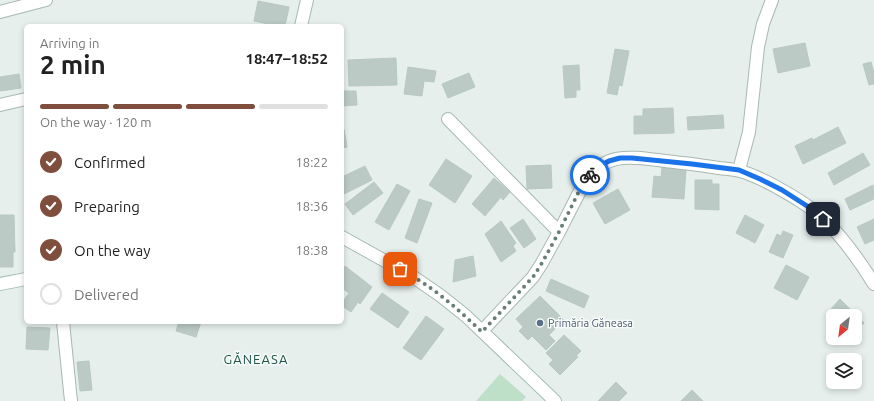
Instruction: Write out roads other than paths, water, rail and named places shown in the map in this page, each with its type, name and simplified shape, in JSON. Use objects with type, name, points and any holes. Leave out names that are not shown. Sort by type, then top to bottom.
[{"type":"street","points":[[0,12],[46,0]]},
{"type":"street","points":[[301,24],[307,0]]},
{"type":"street","points":[[739,170],[749,132],[758,47],[763,24],[772,0]]},
{"type":"street","points":[[0,105],[24,99]]},
{"type":"street","points":[[448,119],[559,232]]},
{"type":"street","points":[[482,332],[533,277],[559,232],[584,181],[598,167],[609,161],[620,158],[692,164],[739,170],[760,179],[782,190],[807,206],[823,219],[838,234],[874,284]]},
{"type":"street","points":[[344,238],[388,262],[452,304],[555,401]]},
{"type":"street","points":[[0,284],[24,279]]},
{"type":"street","points":[[63,324],[71,401]]},
{"type":"place","name":"Primăria Găneasa","points":[[540,323]]},
{"type":"district","name":"GĂNEASA","points":[[256,359]]}]
